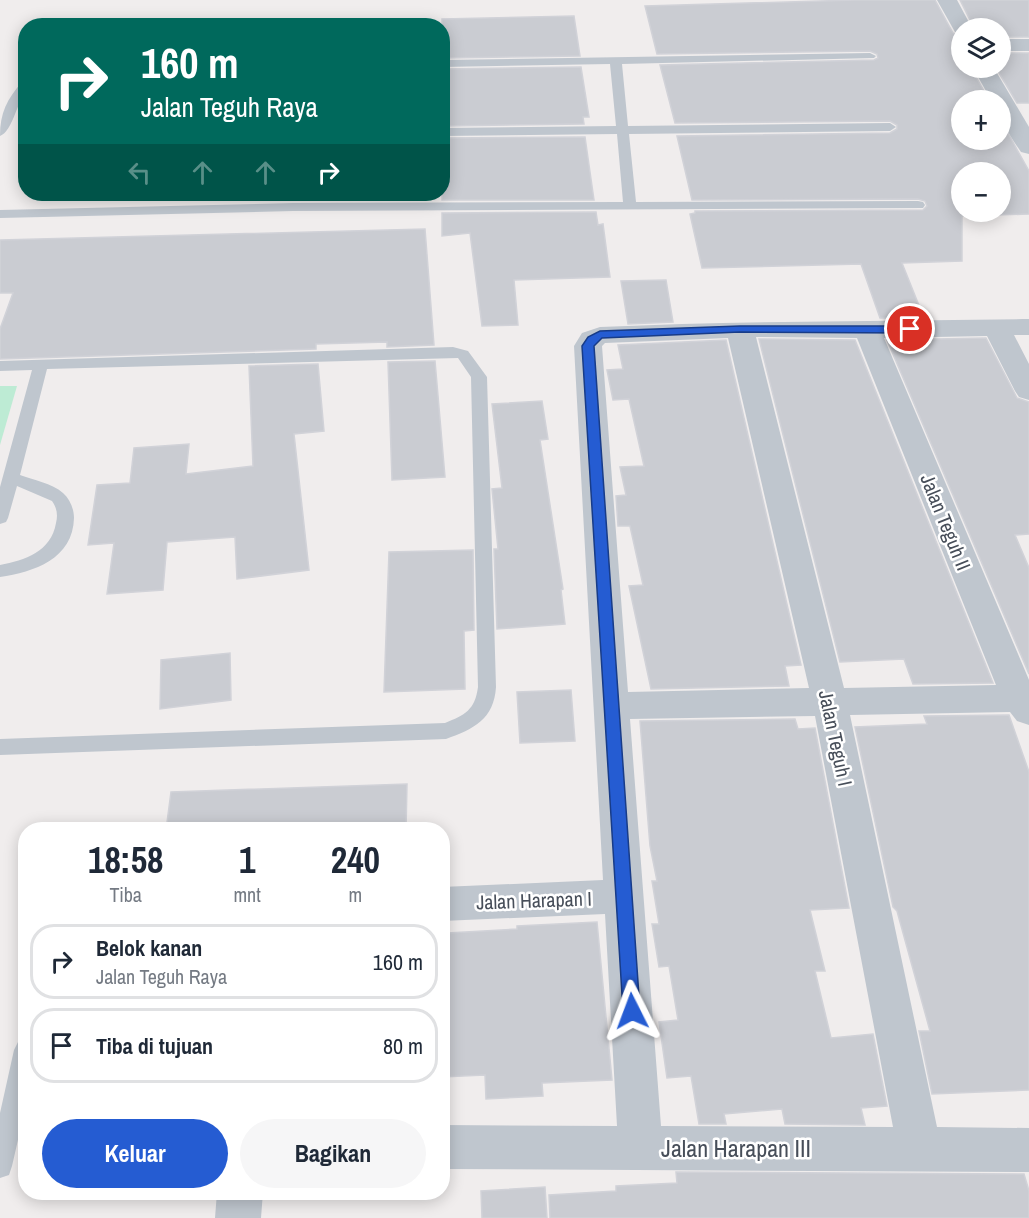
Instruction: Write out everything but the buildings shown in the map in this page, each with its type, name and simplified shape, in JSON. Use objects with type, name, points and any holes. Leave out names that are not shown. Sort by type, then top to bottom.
[{"type":"street","points":[[947,0],[957,18]]},
{"type":"street","points":[[1011,45],[1029,45]]},
{"type":"street","points":[[991,78],[1020,116],[1029,147]]},
{"type":"street","points":[[640,1148],[588,346],[592,339],[600,335],[740,329],[867,330],[1029,327]]},
{"type":"street","points":[[997,328],[1029,391]]},
{"type":"street","name":"Jalan Teguh I","points":[[740,329],[830,702],[919,1149]]},
{"type":"street","name":"Jalan Teguh II","points":[[867,330],[1026,702]]},
{"type":"street","points":[[611,706],[830,702],[1026,702]]},
{"type":"street","name":"Jalan Harapan I","points":[[450,904],[625,896]]},
{"type":"street","name":"Jalan Harapan III","points":[[450,1147],[1029,1150]]},
{"type":"street","points":[[238,1218],[239,1200]]},
{"type":"lane","points":[[450,64],[870,56]]},
{"type":"lane","points":[[616,62],[630,206]]},
{"type":"lane","points":[[0,132],[18,94]]},
{"type":"lane","points":[[450,132],[890,127]]},
{"type":"lane","points":[[0,214],[273,201]]},
{"type":"lane","points":[[350,201],[630,206],[918,206]]},
{"type":"lane","points":[[0,366],[453,352],[463,354],[479,377],[486,703],[477,718],[447,731],[0,747]]},
{"type":"lane","points":[[0,518],[41,364]]},
{"type":"lane","points":[[0,571],[25,567],[51,553],[64,532],[66,510],[57,496],[11,478]]},
{"type":"lane","points":[[0,1166],[18,1086]]},
{"type":"green space","points":[[0,386],[17,386],[0,445]]},
{"type":"route","points":[[632,1011],[588,346],[592,339],[600,335],[740,329],[910,329]]}]
